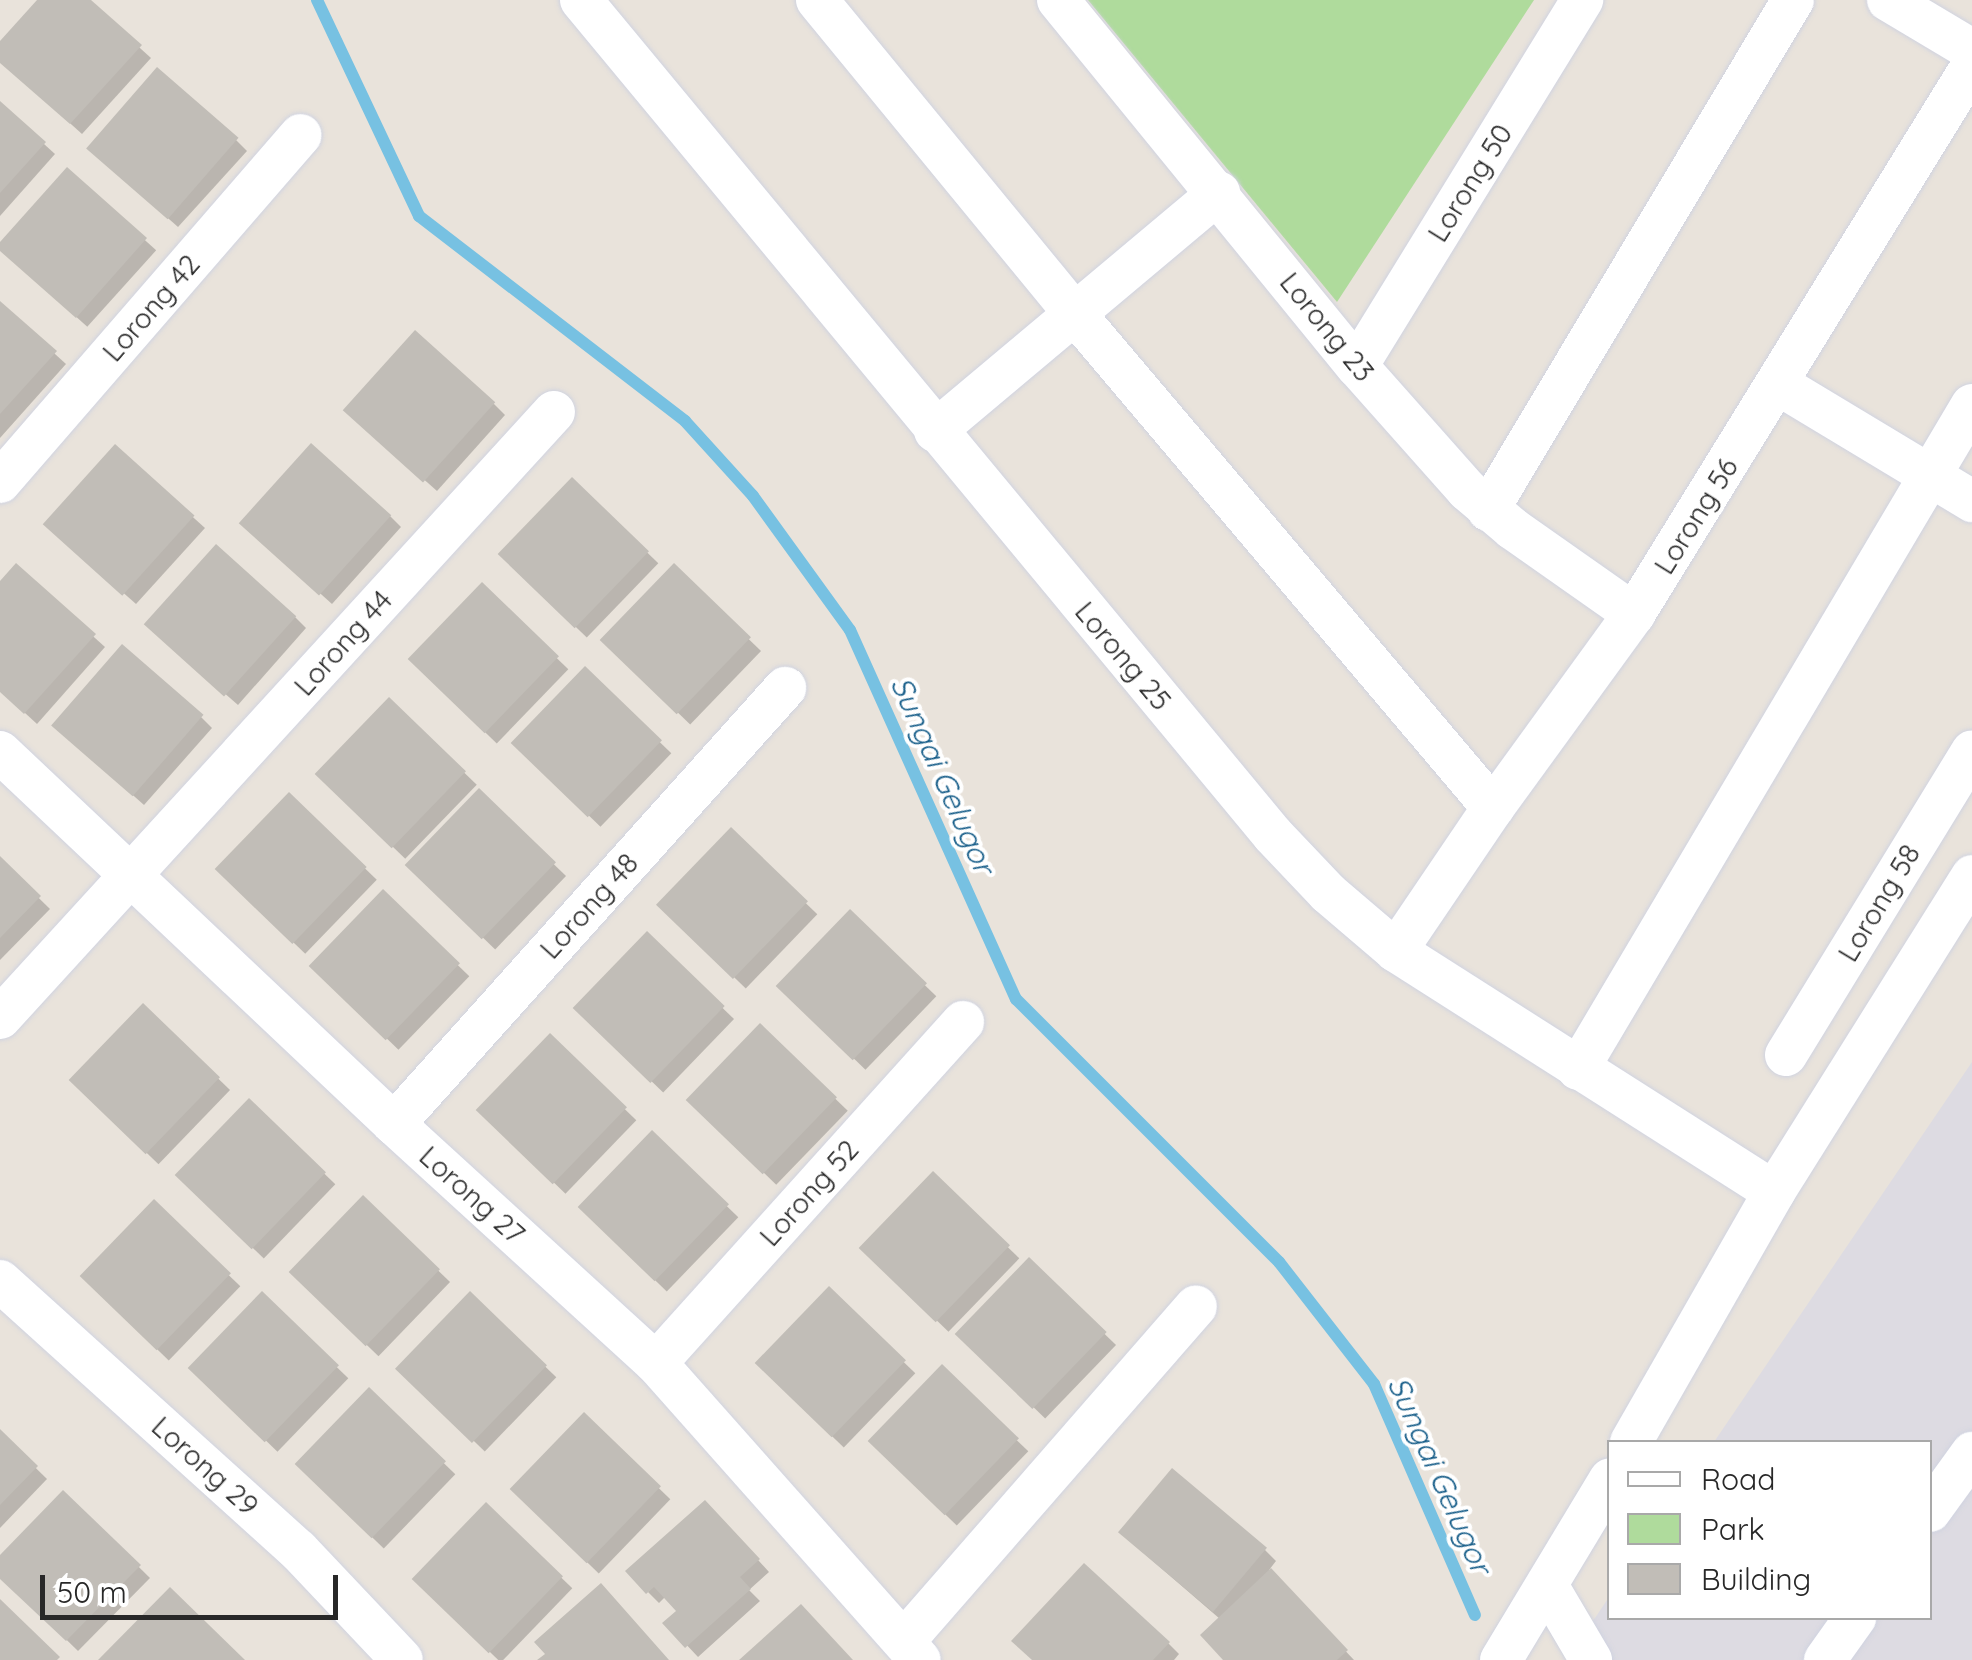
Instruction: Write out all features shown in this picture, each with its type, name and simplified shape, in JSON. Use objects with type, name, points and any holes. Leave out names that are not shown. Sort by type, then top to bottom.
[{"type":"street","name":"Lorong 25","points":[[581,0],[1273,836],[1328,893],[1396,951],[1774,1192]]},
{"type":"street","points":[[817,0],[1075,314],[1492,808]]},
{"type":"street","name":"Lorong 23","points":[[1058,0],[1358,366],[1488,510],[1634,614]]},
{"type":"street","name":"Lorong 50","points":[[1358,366],[1582,0]]},
{"type":"street","points":[[1488,510],[1793,0]]},
{"type":"street","points":[[1888,0],[1972,50]]},
{"type":"street","name":"Lorong 56","points":[[1396,951],[1492,808],[1634,614],[1972,66]]},
{"type":"street","name":"Lorong 42","points":[[0,482],[302,135]]},
{"type":"street","points":[[935,431],[1218,193]]},
{"type":"street","points":[[1778,384],[1972,501]]},
{"type":"street","points":[[1578,1069],[1972,405]]},
{"type":"street","name":"Lorong 44","points":[[0,1018],[554,412]]},
{"type":"street","name":"Lorong 48","points":[[394,1124],[785,688]]},
{"type":"street","name":"Lorong 58","points":[[1786,1055],[1972,751]]},
{"type":"street","name":"Lorong 27","points":[[0,752],[394,1124],[656,1363],[912,1650]]},
{"type":"street","points":[[1632,1440],[1774,1192],[1972,876]]},
{"type":"street","points":[[1868,920],[1924,954]]},
{"type":"street","name":"Lorong 52","points":[[656,1363],[963,1022]]},
{"type":"street","name":"Lorong 29","points":[[0,1280],[298,1550],[402,1660]]},
{"type":"street","points":[[912,1650],[1196,1306]]},
{"type":"street","points":[[1932,1508],[1972,1452]]},
{"type":"street","points":[[1500,1660],[1607,1485]]},
{"type":"street","points":[[1548,1587],[1591,1660]]},
{"type":"street","points":[[1824,1660],[1854,1620]]},
{"type":"shaded area","points":[[1972,1062],[1972,1660],[1567,1660],[1607,1600],[1607,1620],[1932,1620],[1932,1440],[1715,1440]]},
{"type":"green space","points":[[1088,0],[1534,0],[1337,302]]},
{"type":"building","points":[[37,0],[91,0],[142,45],[70,124],[0,63],[0,41]]},
{"type":"building","points":[[157,67],[239,138],[168,219],[86,149]]},
{"type":"building","points":[[0,101],[46,142],[0,193]]},
{"type":"building","points":[[67,167],[147,238],[76,318],[0,251],[0,242]]},
{"type":"building","points":[[0,301],[57,351],[0,414]]},
{"type":"building","points":[[415,330],[495,402],[423,483],[343,410]]},
{"type":"building","points":[[311,443],[391,515],[319,596],[239,523]]},
{"type":"building","points":[[115,444],[195,516],[122,596],[43,524]]},
{"type":"building","points":[[572,477],[649,551],[575,628],[498,554]]},
{"type":"building","points":[[216,544],[296,616],[224,697],[144,624]]},
{"type":"building","points":[[16,563],[96,634],[24,714],[0,692],[0,581]]},
{"type":"building","points":[[674,563],[751,637],[677,714],[600,640]]},
{"type":"building","points":[[482,582],[559,656],[485,733],[408,659]]},
{"type":"building","points":[[122,644],[204,715],[133,796],[51,726]]},
{"type":"building","points":[[585,666],[662,740],[588,817],[511,743]]},
{"type":"building","points":[[389,697],[466,771],[392,848],[315,774]]},
{"type":"building","points":[[479,788],[556,862],[482,939],[405,865]]},
{"type":"building","points":[[289,792],[367,867],[292,944],[215,869]]},
{"type":"building","points":[[731,827],[808,901],[733,979],[656,905]]},
{"type":"building","points":[[0,856],[41,896],[0,938]]},
{"type":"building","points":[[383,889],[460,963],[386,1040],[309,966]]},
{"type":"building","points":[[850,909],[927,983],[853,1060],[776,986]]},
{"type":"building","points":[[647,931],[725,1006],[650,1083],[573,1008]]},
{"type":"building","points":[[143,1003],[220,1077],[146,1154],[69,1080]]},
{"type":"building","points":[[760,1023],[837,1097],[763,1174],[686,1100]]},
{"type":"building","points":[[550,1033],[627,1107],[553,1184],[476,1110]]},
{"type":"building","points":[[249,1098],[326,1172],[252,1249],[175,1175]]},
{"type":"building","points":[[652,1130],[729,1204],[655,1281],[578,1207]]},
{"type":"building","points":[[933,1171],[1010,1245],[936,1322],[859,1248]]},
{"type":"building","points":[[363,1195],[440,1269],[366,1346],[289,1272]]},
{"type":"building","points":[[154,1199],[231,1273],[157,1350],[80,1276]]},
{"type":"building","points":[[1029,1257],[1107,1332],[1032,1409],[955,1334]]},
{"type":"building","points":[[829,1286],[906,1360],[832,1437],[755,1363]]},
{"type":"building","points":[[262,1291],[339,1365],[265,1442],[188,1368]]},
{"type":"building","points":[[470,1291],[547,1365],[472,1443],[395,1369]]},
{"type":"building","points":[[942,1364],[1019,1438],[945,1515],[868,1441]]},
{"type":"building","points":[[369,1387],[446,1461],[372,1538],[295,1464]]},
{"type":"building","points":[[584,1412],[661,1486],[587,1563],[510,1489]]},
{"type":"building","points":[[0,1429],[38,1466],[0,1505]]},
{"type":"building","points":[[1172,1468],[1267,1548],[1213,1612],[1118,1532]]},
{"type":"building","points":[[63,1490],[141,1565],[66,1641],[0,1579],[0,1555]]},
{"type":"building","points":[[705,1500],[760,1559],[740,1577],[751,1589],[685,1648],[662,1623],[676,1611],[654,1587],[646,1594],[625,1571]]},
{"type":"building","points":[[486,1502],[563,1576],[489,1653],[412,1579]]},
{"type":"building","points":[[1084,1563],[1170,1642],[1153,1660],[1032,1660],[1011,1641]]},
{"type":"building","points":[[1271,1568],[1348,1650],[1337,1660],[1223,1660],[1200,1635]]},
{"type":"building","points":[[601,1583],[669,1660],[537,1660],[545,1654],[534,1642]]},
{"type":"building","points":[[170,1587],[245,1660],[98,1660]]},
{"type":"building","points":[[0,1599],[60,1657],[57,1660],[0,1660]]},
{"type":"building","points":[[801,1604],[853,1660],[739,1660]]},
{"type":"waterway","name":"Sungai Gelugor","points":[[317,0],[419,216],[685,421],[753,496],[850,630],[1016,999],[1279,1262],[1374,1384],[1475,1615]]}]
